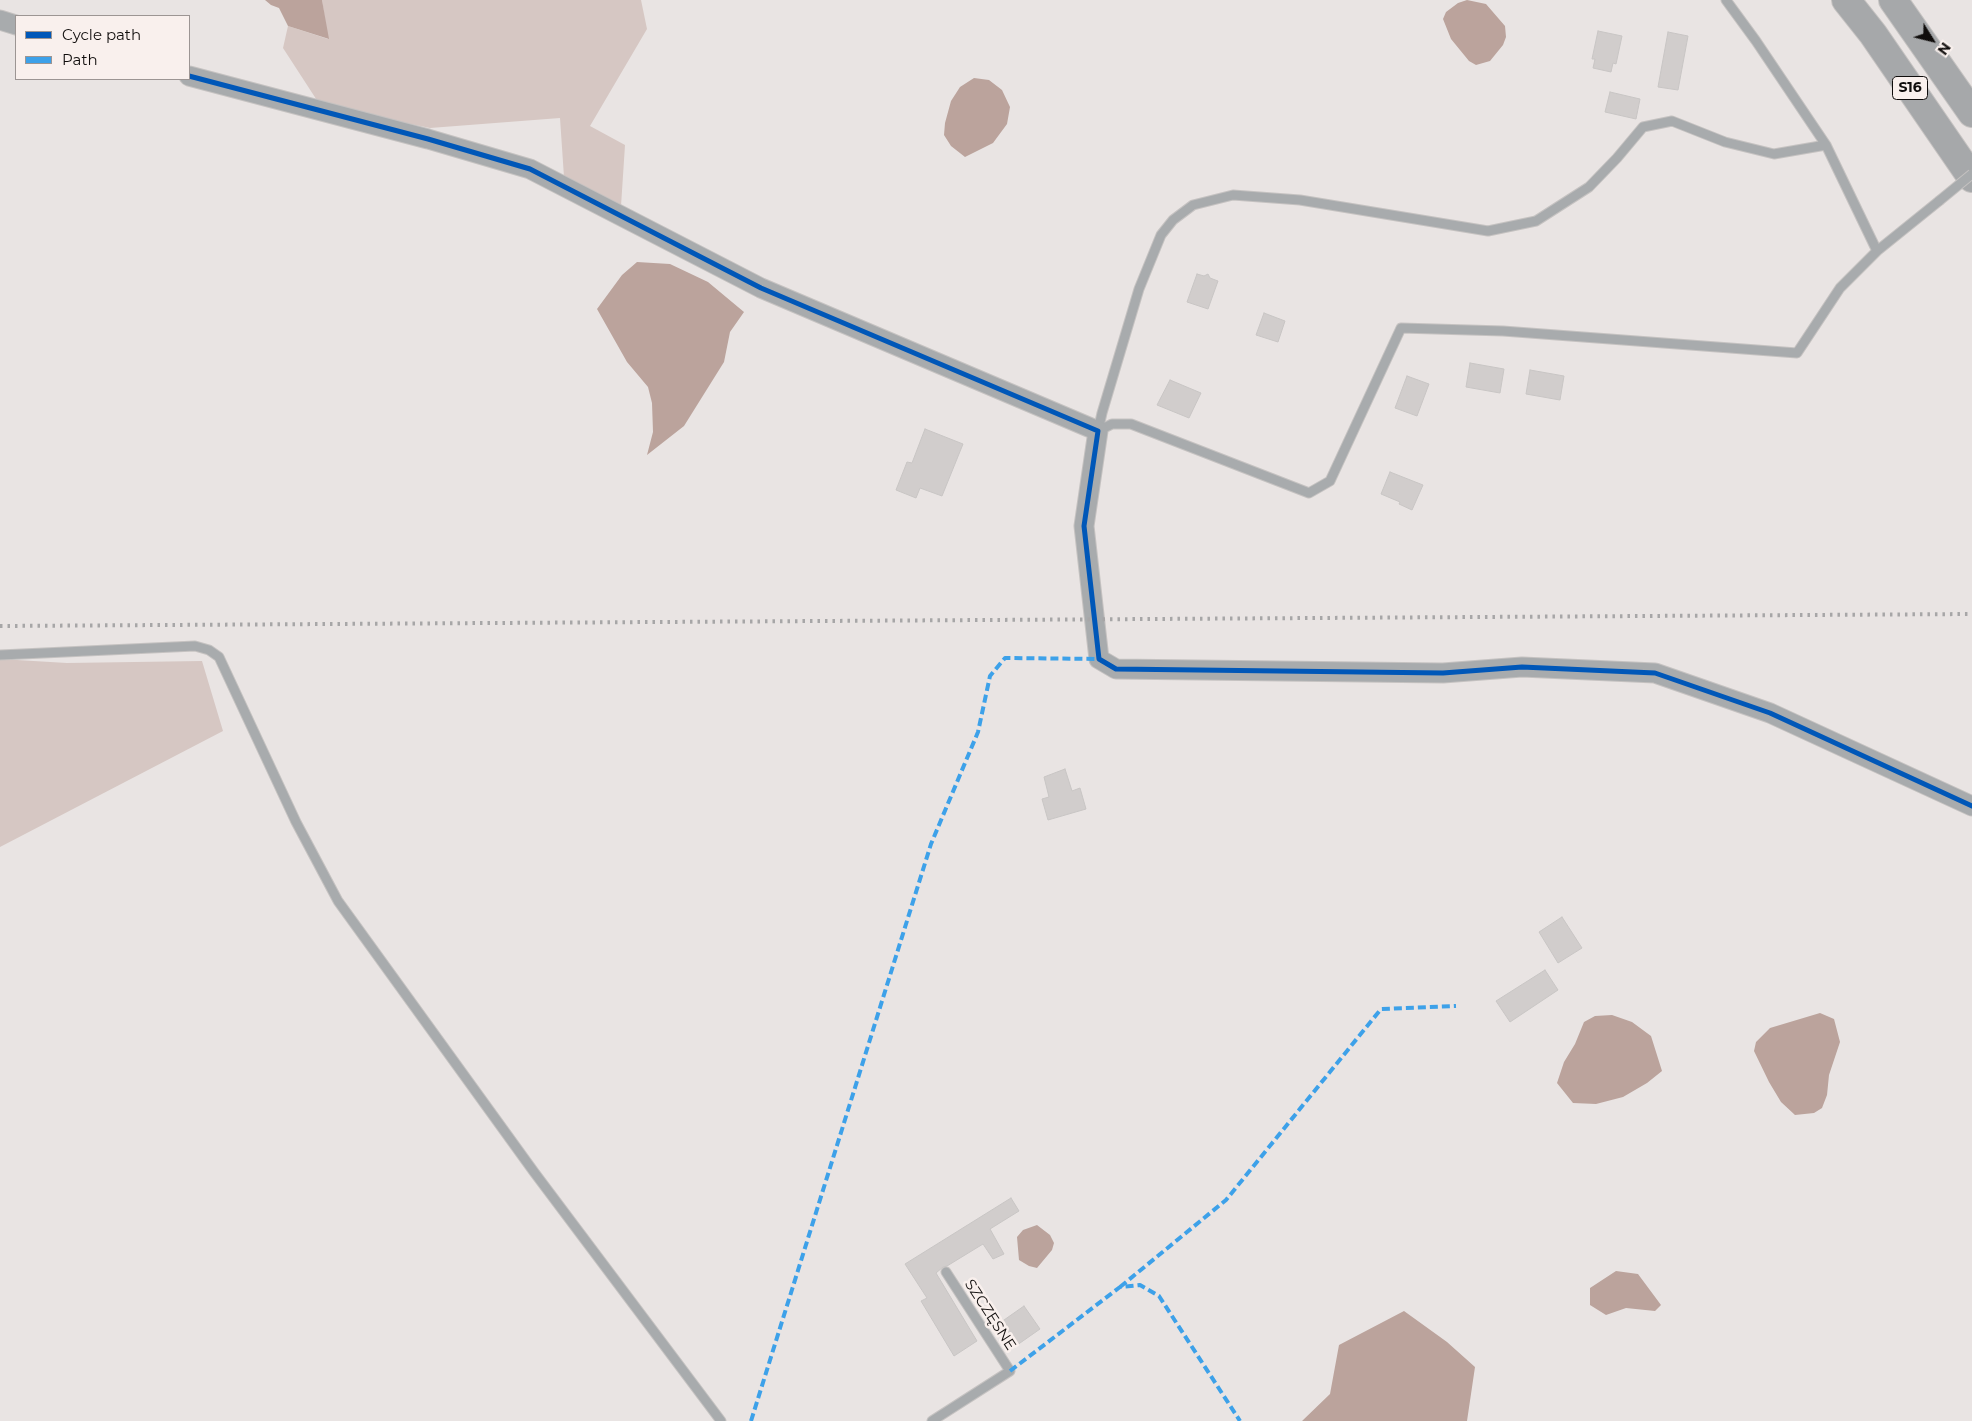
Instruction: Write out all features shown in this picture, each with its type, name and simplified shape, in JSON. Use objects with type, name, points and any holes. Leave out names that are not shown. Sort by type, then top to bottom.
[{"type":"highway","name":"S16","points":[[1846,0],[1873,34],[1972,178]]},
{"type":"highway","name":"S16","points":[[1893,0],[1972,113]]},
{"type":"street","points":[[0,20],[15,25]]},
{"type":"street","points":[[190,76],[428,139],[530,169],[761,288],[1098,431],[1084,526],[1099,659],[1116,669],[1443,673],[1522,668],[1655,673],[1770,714],[1972,806]]},
{"type":"lane","points":[[1726,0],[1826,145],[1877,251]]},
{"type":"lane","points":[[1098,431],[1139,289],[1161,234],[1172,220],[1193,205],[1233,195],[1300,200],[1488,231],[1536,221],[1589,187],[1643,127],[1672,121],[1725,142],[1774,154],[1826,145]]},
{"type":"lane","points":[[1098,431],[1112,424],[1131,424],[1309,493],[1330,481],[1401,328],[1502,331],[1797,353],[1840,288],[1877,251],[1972,174]]},
{"type":"lane","points":[[0,655],[195,646],[209,650],[219,657],[296,822],[338,901],[534,1172],[720,1421]]},
{"type":"lane","name":"SZCZĘSNE","points":[[932,1421],[1010,1372],[946,1272]]},
{"type":"shaded area","points":[[265,0],[322,0],[329,39],[288,26],[279,8]]},
{"type":"shaded area","points":[[322,0],[641,0],[647,29],[590,126],[625,145],[621,206],[564,177],[560,118],[430,128],[320,105],[283,48],[288,26],[328,39]]},
{"type":"shaded area","points":[[1467,0],[1486,4],[1505,26],[1506,37],[1503,45],[1490,61],[1476,65],[1469,61],[1451,39],[1443,19],[1446,12],[1458,3]]},
{"type":"shaded area","points":[[974,78],[989,80],[1002,90],[1010,107],[1007,124],[993,143],[965,157],[951,146],[944,135],[945,123],[951,101],[960,87]]},
{"type":"shaded area","points":[[637,262],[670,264],[708,282],[744,312],[730,332],[724,362],[684,426],[647,455],[653,432],[652,403],[648,387],[627,362],[597,309],[622,275]]},
{"type":"shaded area","points":[[0,659],[67,663],[202,661],[223,731],[0,847]]},
{"type":"shaded area","points":[[1820,1013],[1834,1019],[1840,1042],[1829,1075],[1827,1095],[1822,1108],[1814,1113],[1795,1115],[1781,1102],[1769,1082],[1754,1051],[1756,1042],[1770,1028]]},
{"type":"shaded area","points":[[1612,1015],[1632,1022],[1651,1036],[1662,1071],[1647,1083],[1623,1097],[1596,1104],[1573,1103],[1557,1083],[1564,1062],[1575,1044],[1584,1022],[1595,1016]]},
{"type":"shaded area","points":[[1037,1225],[1050,1235],[1054,1243],[1052,1250],[1037,1268],[1019,1260],[1017,1237],[1023,1230]]},
{"type":"shaded area","points":[[1616,1271],[1638,1274],[1661,1305],[1655,1311],[1626,1308],[1606,1315],[1590,1305],[1590,1288]]},
{"type":"shaded area","points":[[1404,1311],[1447,1342],[1475,1367],[1467,1421],[1302,1421],[1330,1394],[1339,1345]]},
{"type":"building","points":[[1598,31],[1622,36],[1616,64],[1613,63],[1611,72],[1593,68],[1595,59],[1592,59]]},
{"type":"building","points":[[1668,32],[1688,36],[1678,90],[1658,87]]},
{"type":"building","points":[[1610,92],[1640,99],[1636,119],[1605,112]]},
{"type":"building","points":[[1197,274],[1204,276],[1208,274],[1210,278],[1218,281],[1208,309],[1187,302]]},
{"type":"building","points":[[1264,313],[1285,321],[1278,342],[1256,335]]},
{"type":"building","points":[[1470,363],[1504,369],[1500,393],[1466,387]]},
{"type":"building","points":[[1530,370],[1564,376],[1560,400],[1526,394]]},
{"type":"building","points":[[1407,376],[1429,384],[1417,416],[1395,408]]},
{"type":"building","points":[[1170,380],[1201,393],[1189,418],[1157,405]]},
{"type":"building","points":[[925,429],[963,444],[942,496],[920,488],[916,498],[896,490],[907,462],[912,463]]},
{"type":"building","points":[[1390,472],[1423,485],[1412,510],[1399,504],[1400,502],[1381,494]]},
{"type":"building","points":[[1065,769],[1072,791],[1080,788],[1086,809],[1048,820],[1042,799],[1049,797],[1044,777]]},
{"type":"building","points":[[1562,917],[1582,948],[1558,963],[1539,932]]},
{"type":"building","points":[[1545,970],[1558,990],[1510,1022],[1496,1001]]},
{"type":"building","points":[[1011,1198],[1019,1211],[990,1229],[1004,1254],[993,1259],[983,1244],[936,1273],[977,1341],[954,1356],[921,1301],[927,1298],[905,1264]]},
{"type":"building","points":[[1024,1306],[1040,1329],[1010,1350],[994,1327]]},
{"type":"railway","points":[[0,626],[1972,614]]},
{"type":"marked path","points":[[751,1421],[931,844],[978,732],[990,676],[1005,658],[1099,659]]},
{"type":"marked path","points":[[1120,1287],[1226,1200],[1381,1009],[1456,1006]]},
{"type":"marked path","points":[[1010,1371],[1120,1287],[1140,1285],[1159,1296],[1240,1421]]},
{"type":"cycle path","points":[[190,76],[428,139],[530,169],[761,288],[1098,431],[1084,526],[1099,659],[1116,669],[1443,673],[1522,667],[1655,673],[1770,713],[1972,806]]}]
